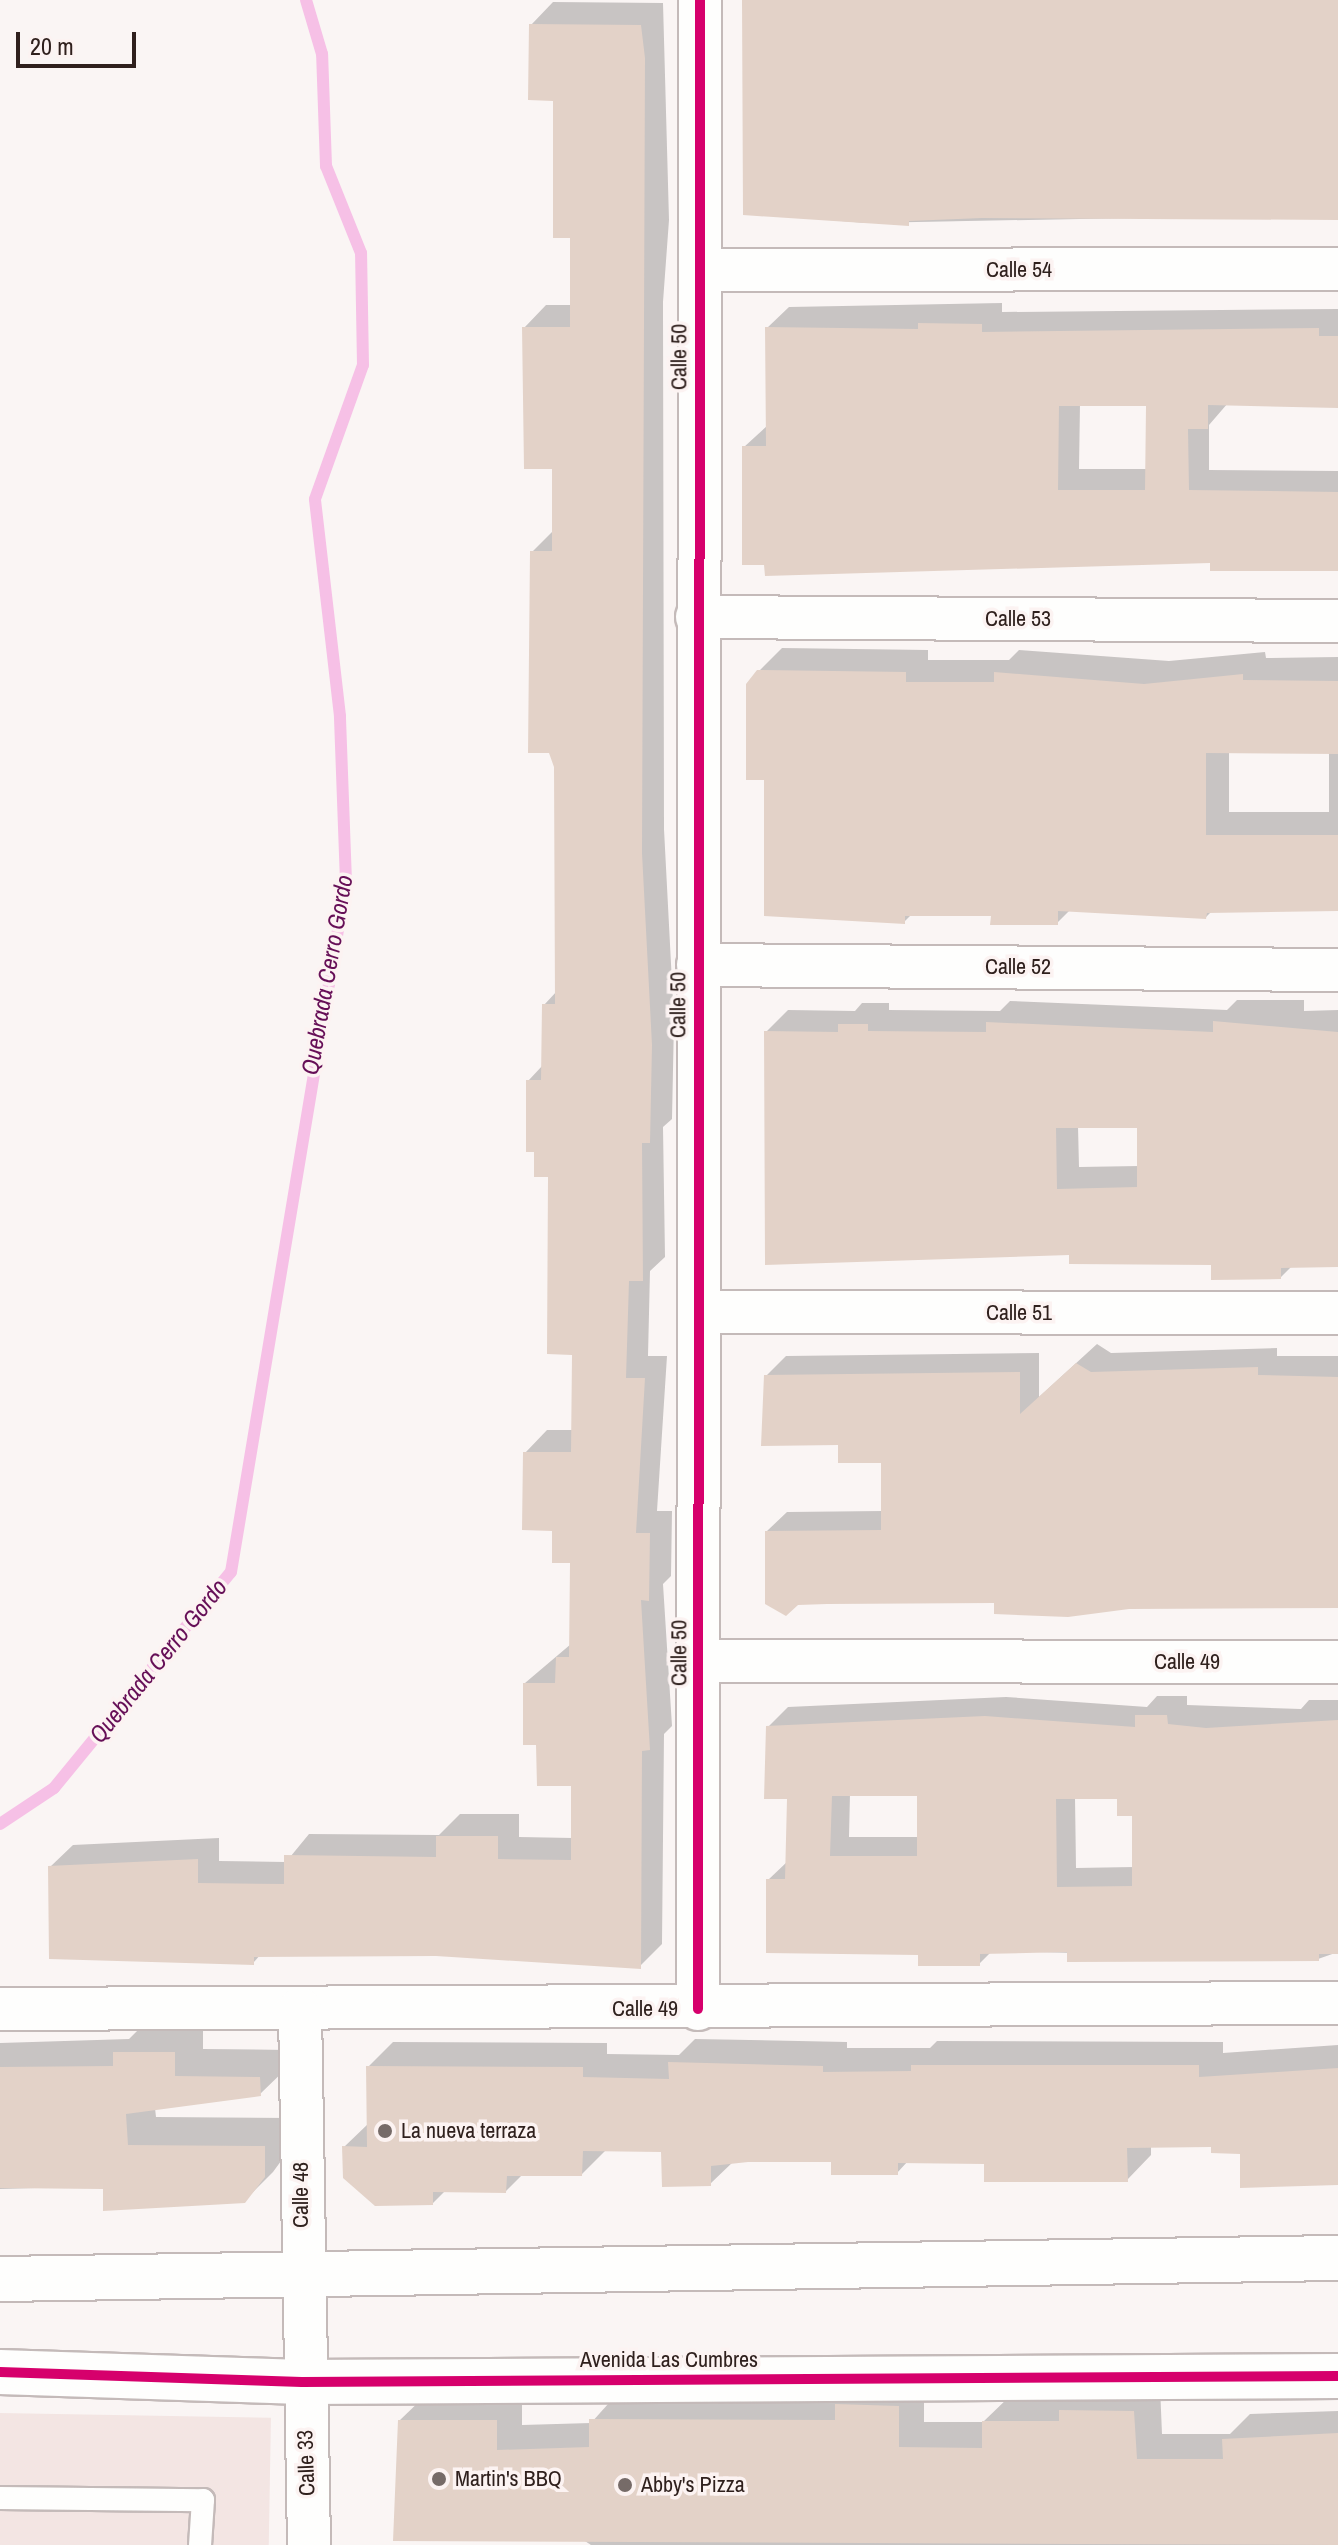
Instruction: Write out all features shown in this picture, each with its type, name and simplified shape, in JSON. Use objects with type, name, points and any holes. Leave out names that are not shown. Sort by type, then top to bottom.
[{"type":"street","name":"Calle 50","points":[[698,2009],[700,0]]},
{"type":"street","name":"Calle 54","points":[[700,270],[1338,269]]},
{"type":"street","name":"Calle 53","points":[[697,617],[1338,621]]},
{"type":"street","name":"Calle 52","points":[[698,965],[1338,970]]},
{"type":"street","name":"Calle 51","points":[[699,1312],[1338,1313]]},
{"type":"street","name":"Calle 49","points":[[699,1661],[1338,1662]]},
{"type":"street","name":"Calle 49","points":[[0,2009],[698,2009],[1338,2003]]},
{"type":"street","name":"Calle 48","points":[[300,2009],[302,2382]]},
{"type":"street","points":[[0,2279],[1338,2258]]},
{"type":"street","name":"Avenida Las Cumbres","points":[[0,2372],[302,2382],[1338,2376]]},
{"type":"street","name":"Calle 33","points":[[302,2382],[309,2545]]},
{"type":"lane","points":[[0,2498],[203,2500],[200,2545]]},
{"type":"shaded area","points":[[0,2413],[271,2418],[269,2545],[0,2545]]},
{"type":"building","points":[[742,0],[1338,0],[1338,220],[982,218],[909,221],[909,226],[743,215]]},
{"type":"building","points":[[529,24],[641,25],[645,58],[642,853],[652,1045],[650,1143],[642,1143],[643,1281],[629,1281],[626,1378],[645,1378],[636,1533],[650,1533],[649,1601],[641,1600],[650,1750],[642,1751],[641,1969],[436,1956],[254,1957],[254,1965],[49,1959],[48,1866],[198,1859],[198,1883],[284,1884],[284,1855],[436,1857],[436,1836],[498,1836],[498,1859],[571,1860],[571,1786],[537,1786],[536,1745],[523,1745],[523,1683],[555,1683],[556,1657],[569,1657],[570,1563],[552,1563],[552,1531],[522,1530],[523,1452],[571,1452],[572,1355],[547,1354],[548,1177],[534,1177],[534,1152],[526,1152],[526,1080],[541,1080],[542,1004],[555,1004],[554,767],[549,753],[528,753],[530,551],[552,551],[552,469],[524,469],[522,327],[570,327],[570,238],[553,238],[553,101],[528,100]]},
{"type":"building","points":[[918,323],[982,324],[982,332],[1319,328],[1319,336],[1338,336],[1338,408],[1208,405],[1208,429],[1188,429],[1189,490],[1338,492],[1338,571],[1210,571],[1210,563],[765,576],[764,565],[742,565],[742,446],[766,446],[765,327],[918,329]],"holes":[[[1059,406],[1146,406],[1145,490],[1058,490]]]},
{"type":"building","points":[[757,670],[906,672],[906,682],[994,682],[994,672],[1144,684],[1243,674],[1243,680],[1338,681],[1338,754],[1206,753],[1206,835],[1338,835],[1338,911],[1207,913],[1206,919],[1058,911],[1058,925],[990,925],[991,916],[905,916],[905,924],[764,916],[764,780],[746,780],[746,684]]},
{"type":"building","points":[[1213,1021],[1338,1032],[1338,1267],[1281,1268],[1281,1279],[1211,1280],[1211,1265],[1069,1264],[1069,1255],[765,1265],[764,1031],[838,1032],[838,1024],[868,1024],[868,1031],[986,1032],[986,1022],[1213,1032]],"holes":[[[1056,1128],[1137,1128],[1137,1187],[1057,1189]]]},
{"type":"building","points":[[1076,1363],[1091,1372],[1258,1367],[1258,1375],[1338,1377],[1338,1608],[1129,1609],[1068,1617],[994,1614],[994,1603],[827,1604],[798,1605],[786,1616],[765,1604],[765,1531],[881,1530],[881,1463],[838,1463],[838,1445],[761,1446],[764,1375],[1020,1372],[1020,1414]]},
{"type":"building","points":[[1135,1715],[1167,1715],[1168,1724],[1206,1728],[1338,1720],[1338,1954],[1319,1954],[1319,1961],[1067,1962],[1067,1952],[980,1954],[980,1966],[918,1966],[918,1955],[766,1953],[766,1879],[785,1879],[787,1799],[764,1799],[766,1726],[985,1716],[1135,1727]],"holes":[[[832,1796],[917,1796],[917,1856],[830,1856]],[[1056,1799],[1117,1799],[1117,1816],[1132,1816],[1132,1886],[1057,1887]]]},
{"type":"building","points":[[113,2052],[175,2052],[175,2076],[260,2077],[261,2096],[126,2114],[128,2145],[265,2146],[265,2177],[245,2203],[103,2211],[103,2189],[0,2188],[0,2067],[113,2066]]},
{"type":"building","points":[[668,2062],[823,2066],[823,2072],[911,2071],[911,2065],[1199,2065],[1199,2077],[1338,2068],[1338,2185],[1240,2188],[1240,2154],[1211,2153],[1211,2147],[1127,2148],[1128,2182],[984,2182],[984,2164],[898,2163],[898,2175],[831,2175],[831,2162],[748,2162],[711,2166],[711,2186],[662,2187],[661,2152],[583,2151],[582,2176],[507,2176],[506,2193],[433,2192],[433,2205],[375,2206],[343,2178],[342,2146],[367,2147],[366,2066],[583,2067],[583,2077],[669,2079]]},
{"type":"building","points":[[835,2404],[899,2406],[899,2447],[982,2448],[982,2421],[1059,2421],[1059,2410],[1134,2411],[1137,2459],[1223,2459],[1222,2439],[1338,2433],[1338,2545],[393,2541],[398,2420],[497,2420],[497,2450],[589,2447],[589,2419],[835,2420]]},
{"type":"waterway","name":"Quebrada Cerro Gordo","points":[[0,1824],[54,1788],[231,1572],[346,882],[340,716],[315,499],[363,365],[361,253],[326,166],[322,54],[306,0]]},
{"type":"cycle path","points":[[698,2009],[700,0]]},
{"type":"cycle path","points":[[0,2372],[302,2382],[1338,2376]]},
{"type":"place","name":"La nueva terraza","points":[[385,2131]]},
{"type":"place","name":"Martin's BBQ","points":[[439,2479]]},
{"type":"place","name":"Abby's Pizza","points":[[625,2485]]}]
